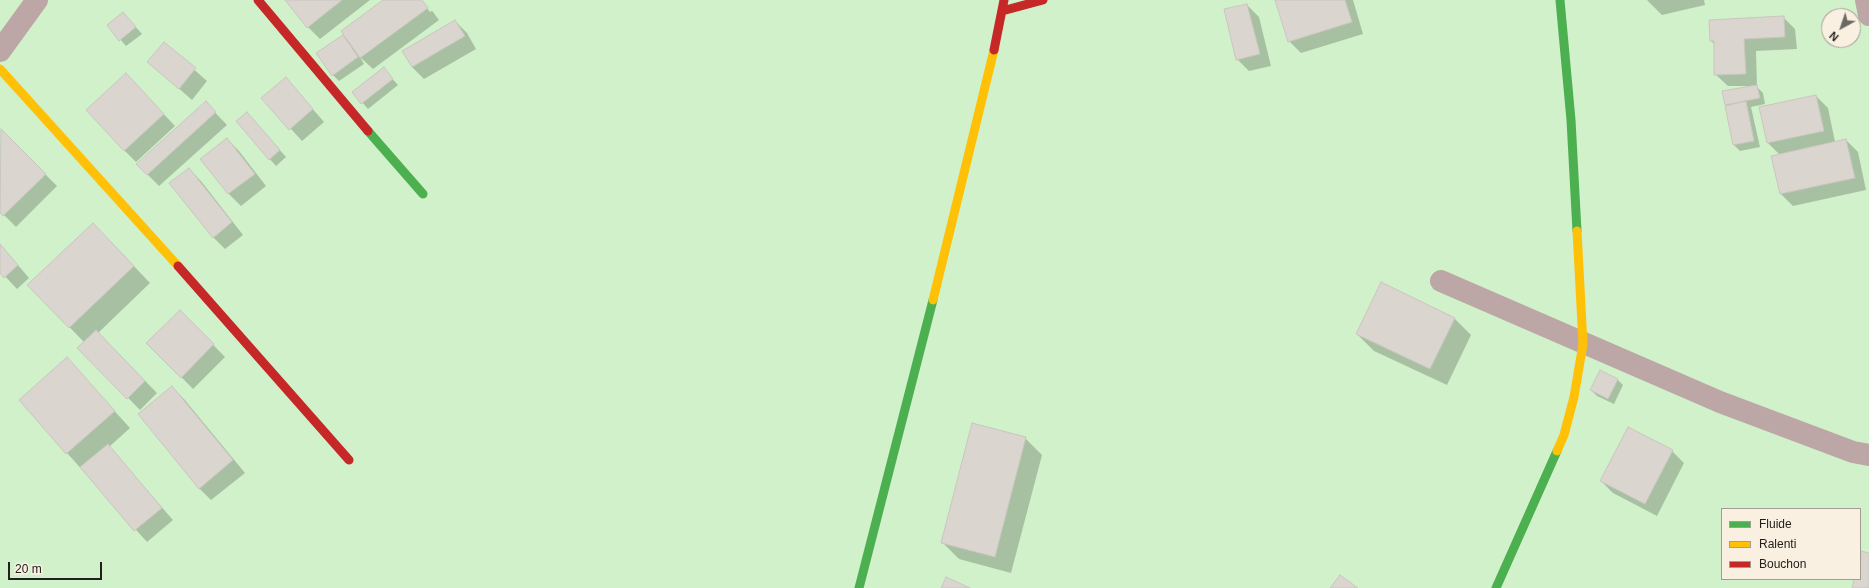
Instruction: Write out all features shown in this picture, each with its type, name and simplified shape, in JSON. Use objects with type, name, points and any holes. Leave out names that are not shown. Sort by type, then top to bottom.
[{"type":"street","points":[[0,51],[37,0]]},
{"type":"street","points":[[258,0],[360,123],[423,194]]},
{"type":"street","points":[[859,588],[904,418],[987,82],[1004,0]]},
{"type":"street","points":[[1002,11],[1043,0]]},
{"type":"street","points":[[1496,588],[1526,524],[1564,435],[1574,397],[1583,344],[1571,120],[1560,0]]},
{"type":"street","points":[[1866,0],[1869,15]]},
{"type":"street","points":[[0,69],[122,203],[349,460]]},
{"type":"street","points":[[1441,281],[1583,344],[1720,402],[1853,452],[1869,455]]},
{"type":"green space","points":[[0,0],[1869,0],[1869,588],[0,588]]},
{"type":"building","points":[[285,0],[342,0],[307,28]]},
{"type":"building","points":[[383,0],[422,0],[428,8],[360,58],[341,31]]},
{"type":"building","points":[[1275,0],[1345,0],[1352,22],[1288,42]]},
{"type":"building","points":[[1247,4],[1260,54],[1236,60],[1224,9]]},
{"type":"building","points":[[123,12],[136,27],[119,41],[107,25]]},
{"type":"building","points":[[1784,16],[1785,37],[1744,39],[1746,74],[1714,75],[1714,41],[1710,41],[1709,20]]},
{"type":"building","points":[[455,20],[465,36],[412,67],[402,51]]},
{"type":"building","points":[[343,35],[358,57],[332,76],[316,53]]},
{"type":"building","points":[[164,42],[196,68],[179,89],[147,62]]},
{"type":"building","points":[[384,67],[393,79],[361,104],[352,92]]},
{"type":"building","points":[[126,73],[164,114],[124,151],[86,110]]},
{"type":"building","points":[[286,77],[313,109],[289,130],[261,98]]},
{"type":"building","points":[[1757,85],[1760,98],[1725,105],[1722,91]]},
{"type":"building","points":[[1816,95],[1824,131],[1767,143],[1759,107]]},
{"type":"building","points":[[206,101],[216,112],[147,175],[136,164]]},
{"type":"building","points":[[1746,101],[1754,141],[1733,145],[1725,106]]},
{"type":"building","points":[[247,112],[280,150],[269,160],[236,121]]},
{"type":"building","points":[[1,129],[46,174],[3,216],[0,213]]},
{"type":"building","points":[[227,138],[255,174],[228,194],[200,159]]},
{"type":"building","points":[[1846,139],[1855,178],[1780,194],[1771,156]]},
{"type":"building","points":[[189,168],[232,222],[213,238],[169,183]]},
{"type":"building","points":[[93,223],[134,266],[69,328],[27,285]]},
{"type":"building","points":[[0,244],[18,265],[4,278],[0,273]]},
{"type":"building","points":[[1381,282],[1455,318],[1430,369],[1356,334]]},
{"type":"building","points":[[180,310],[214,344],[181,378],[146,343]]},
{"type":"building","points":[[96,330],[145,381],[127,399],[77,348]]},
{"type":"building","points":[[67,357],[115,411],[66,454],[19,400]]},
{"type":"building","points":[[1600,370],[1618,379],[1608,399],[1590,390]]},
{"type":"building","points":[[172,386],[233,460],[199,489],[138,414]]},
{"type":"building","points":[[972,423],[1026,437],[995,557],[941,543]]},
{"type":"building","points":[[1628,427],[1673,450],[1645,504],[1600,481]]},
{"type":"building","points":[[108,444],[162,508],[134,531],[80,467]]},
{"type":"building","points":[[1861,551],[1869,553],[1869,588],[1852,588],[1854,580],[1861,580]]},
{"type":"building","points":[[1340,575],[1358,588],[1330,588]]},
{"type":"building","points":[[946,577],[970,588],[941,588]]},
{"type":"traffic: fast","points":[[1560,0],[1571,120],[1577,231]]},
{"type":"traffic: fast","points":[[368,131],[423,194]]},
{"type":"traffic: fast","points":[[859,588],[933,300]]},
{"type":"traffic: fast","points":[[1496,588],[1557,451]]},
{"type":"traffic: slow","points":[[933,300],[994,50]]},
{"type":"traffic: slow","points":[[0,69],[178,266]]},
{"type":"traffic: slow","points":[[1557,451],[1564,435],[1574,397],[1583,344],[1577,231]]},
{"type":"traffic: jam","points":[[258,0],[368,131]]},
{"type":"traffic: jam","points":[[994,50],[1004,0]]},
{"type":"traffic: jam","points":[[1002,11],[1043,0]]},
{"type":"traffic: jam","points":[[178,266],[349,460]]}]
